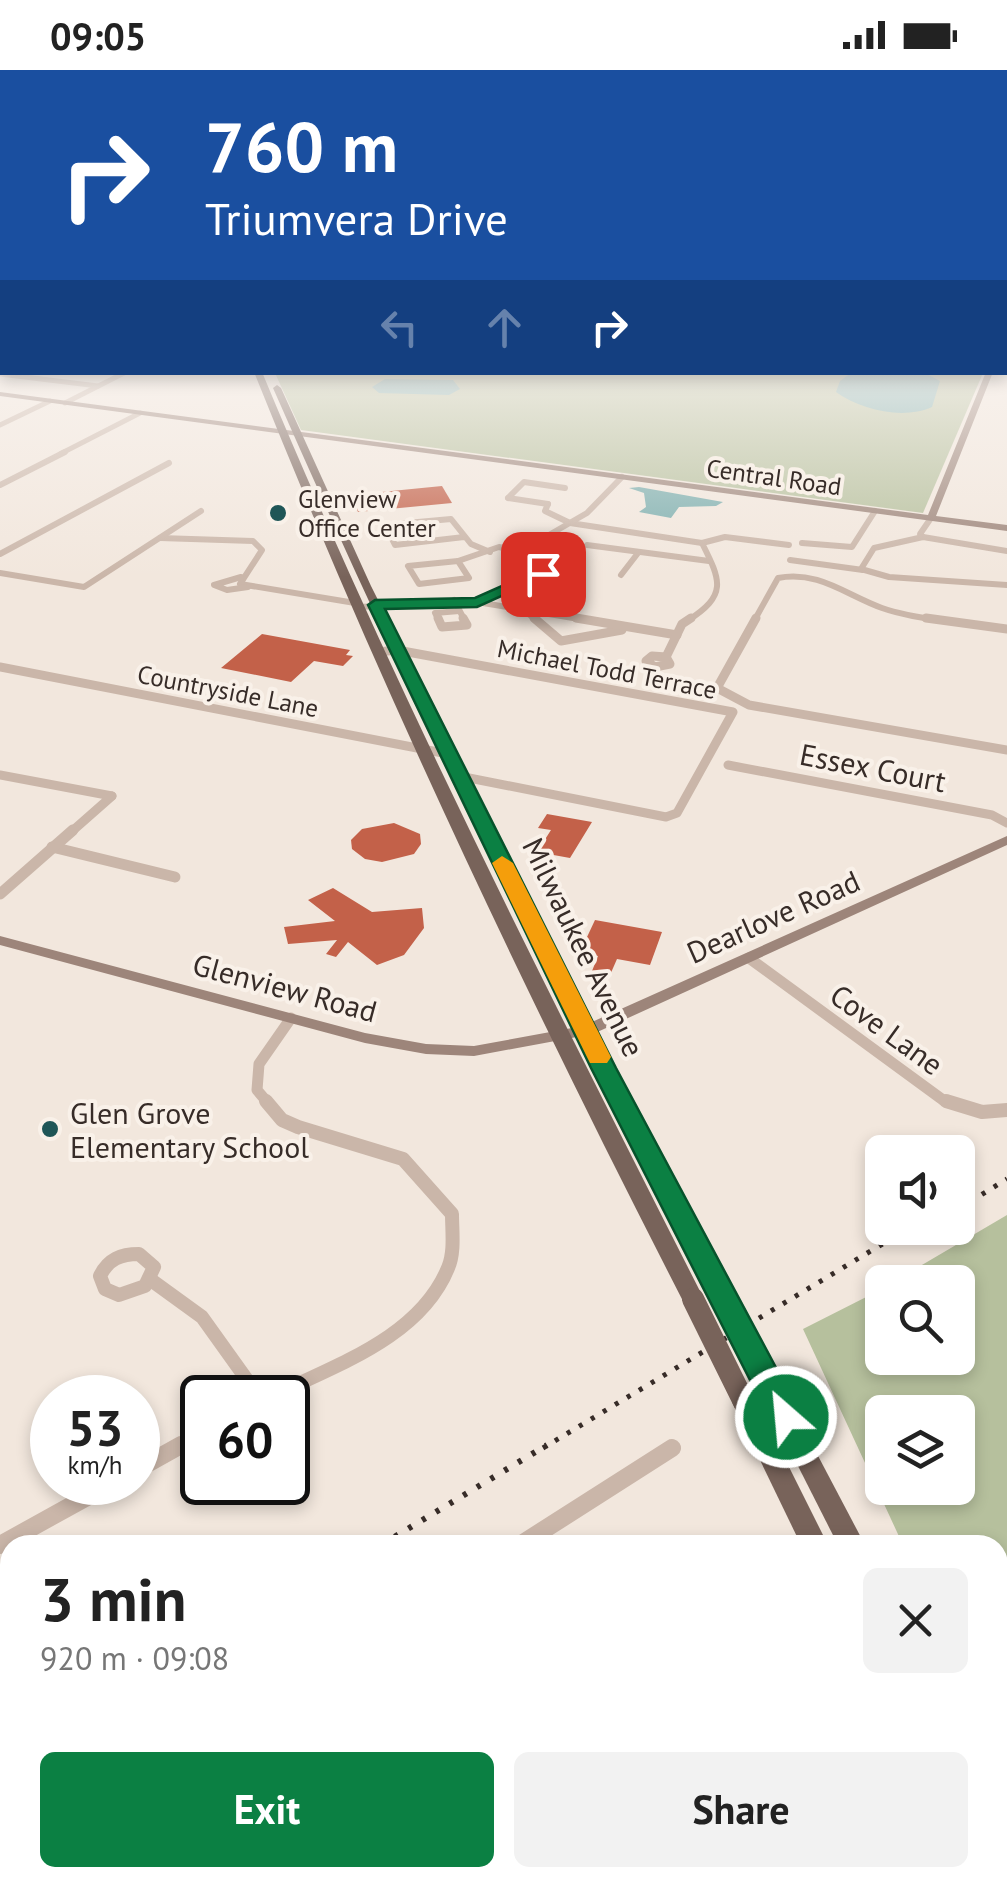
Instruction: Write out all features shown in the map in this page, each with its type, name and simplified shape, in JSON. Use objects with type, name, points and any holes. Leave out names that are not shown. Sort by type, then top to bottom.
[{"type":"main road","name":"Central Road","points":[[100,407],[1007,528]]},
{"type":"main road","name":"Milwaukee Avenue","points":[[272,407],[354,600],[560,1038],[810,1535]]},
{"type":"main road","name":"Milwaukee Avenue","points":[[285,407],[448,754],[847,1535]]},
{"type":"main road","points":[[931,518],[976,407]]},
{"type":"main road","points":[[300,474],[312,493],[324,495]]},
{"type":"main road","name":"Dearlove Road","points":[[560,1038],[587,1030],[1007,840]]},
{"type":"main road","name":"Glenview Road","points":[[0,940],[291,1018],[426,1049],[474,1051],[560,1038]]},
{"type":"street","points":[[0,425],[37,407]]},
{"type":"street","points":[[0,485],[140,412]]},
{"type":"street","points":[[0,554],[170,463]]},
{"type":"street","points":[[477,602],[532,581],[546,568],[542,539],[570,524],[622,477]]},
{"type":"street","points":[[548,504],[508,498],[524,482],[565,488],[545,512],[570,524],[702,542],[726,537],[788,545]]},
{"type":"street","points":[[802,543],[852,548],[875,510]]},
{"type":"street","points":[[0,572],[84,587],[201,511]]},
{"type":"street","points":[[923,537],[931,518]]},
{"type":"street","points":[[464,537],[394,544],[386,525],[451,519],[464,537],[490,552]]},
{"type":"street","points":[[862,570],[874,548],[923,537],[1007,552]]},
{"type":"street","points":[[160,538],[260,544],[260,561],[241,576],[214,585],[226,590],[248,587]]},
{"type":"street","points":[[666,657],[682,624],[706,609],[719,587],[720,579],[702,542]]},
{"type":"street","points":[[586,545],[709,560]]},
{"type":"street","points":[[458,561],[469,578],[419,584],[408,566],[458,561],[512,547],[544,558]]},
{"type":"street","points":[[621,574],[638,553]]},
{"type":"street","points":[[790,560],[890,577],[1007,585]]},
{"type":"street","points":[[1007,629],[884,608],[826,582],[785,575],[778,578],[717,688],[748,704],[1007,750]]},
{"type":"street","points":[[241,576],[240,584],[248,587],[320,599],[375,605],[477,602],[677,634]]},
{"type":"street","points":[[454,600],[459,611]]},
{"type":"street","points":[[524,610],[561,640],[631,628]]},
{"type":"street","name":"Michael Todd Terrace","points":[[378,652],[398,650],[733,712],[677,813],[666,817],[460,776]]},
{"type":"street","name":"Countryside Lane","points":[[0,666],[448,754]]},
{"type":"street","name":"Essex Court","points":[[728,765],[992,815],[1007,824]]},
{"type":"street","points":[[0,775],[112,796],[0,894]]},
{"type":"street","points":[[52,847],[174,877]]},
{"type":"street","name":"Cove Lane","points":[[749,958],[944,1100],[982,1112],[1007,1110]]},
{"type":"street","points":[[291,1018],[259,1064],[258,1090],[282,1120],[402,1159],[452,1214],[450,1264],[432,1300],[400,1330],[310,1376]]},
{"type":"street","points":[[151,1280],[186,1300],[204,1316],[244,1375]]},
{"type":"street","points":[[536,1535],[672,1448]]},
{"type":"street","points":[[18,1535],[72,1505]]},
{"type":"green space","points":[[290,407],[969,407],[923,513],[301,430]]},
{"type":"green space","points":[[1007,1215],[1007,1535],[898,1535],[884,1505],[975,1505],[975,1395],[865,1395],[865,1463],[803,1329],[865,1298],[865,1375],[975,1375],[975,1265],[922,1265],[956,1245],[975,1245],[975,1234]]},
{"type":"water","points":[[866,407],[932,407],[908,413]]},
{"type":"water","points":[[629,488],[723,502],[716,506],[679,507],[671,518],[639,512],[646,507],[644,493]]},
{"type":"building","points":[[442,486],[452,503],[358,512],[351,495]]},
{"type":"building","points":[[262,634],[350,650],[346,655],[353,656],[343,666],[314,661],[291,682],[221,668]]},
{"type":"building","points":[[547,814],[592,822],[570,858],[537,852],[551,830],[538,828]]},
{"type":"building","points":[[394,823],[420,834],[421,844],[414,854],[382,862],[365,859],[352,849],[351,840],[362,829]]},
{"type":"building","points":[[333,888],[372,912],[422,908],[424,928],[404,955],[377,965],[348,942],[336,957],[326,954],[337,940],[288,944],[284,927],[335,921],[308,900]]},
{"type":"building","points":[[595,920],[662,932],[650,965],[617,959],[610,975],[592,971],[598,956],[580,952]]},
{"type":"railway","points":[[975,1199],[1007,1179]]},
{"type":"railway","points":[[543,1448],[881,1245]]},
{"type":"railway","points":[[398,1535],[547,1445]]},
{"type":"slow traffic","points":[[502,863],[599,1057]]},
{"type":"place","name":"Glenview Office Center","points":[[278,513]]},
{"type":"place","name":"Glen Grove Elementary School","points":[[50,1129]]},
{"type":"route","points":[[543,574],[477,602],[375,605],[604,1068],[786,1417]]}]
